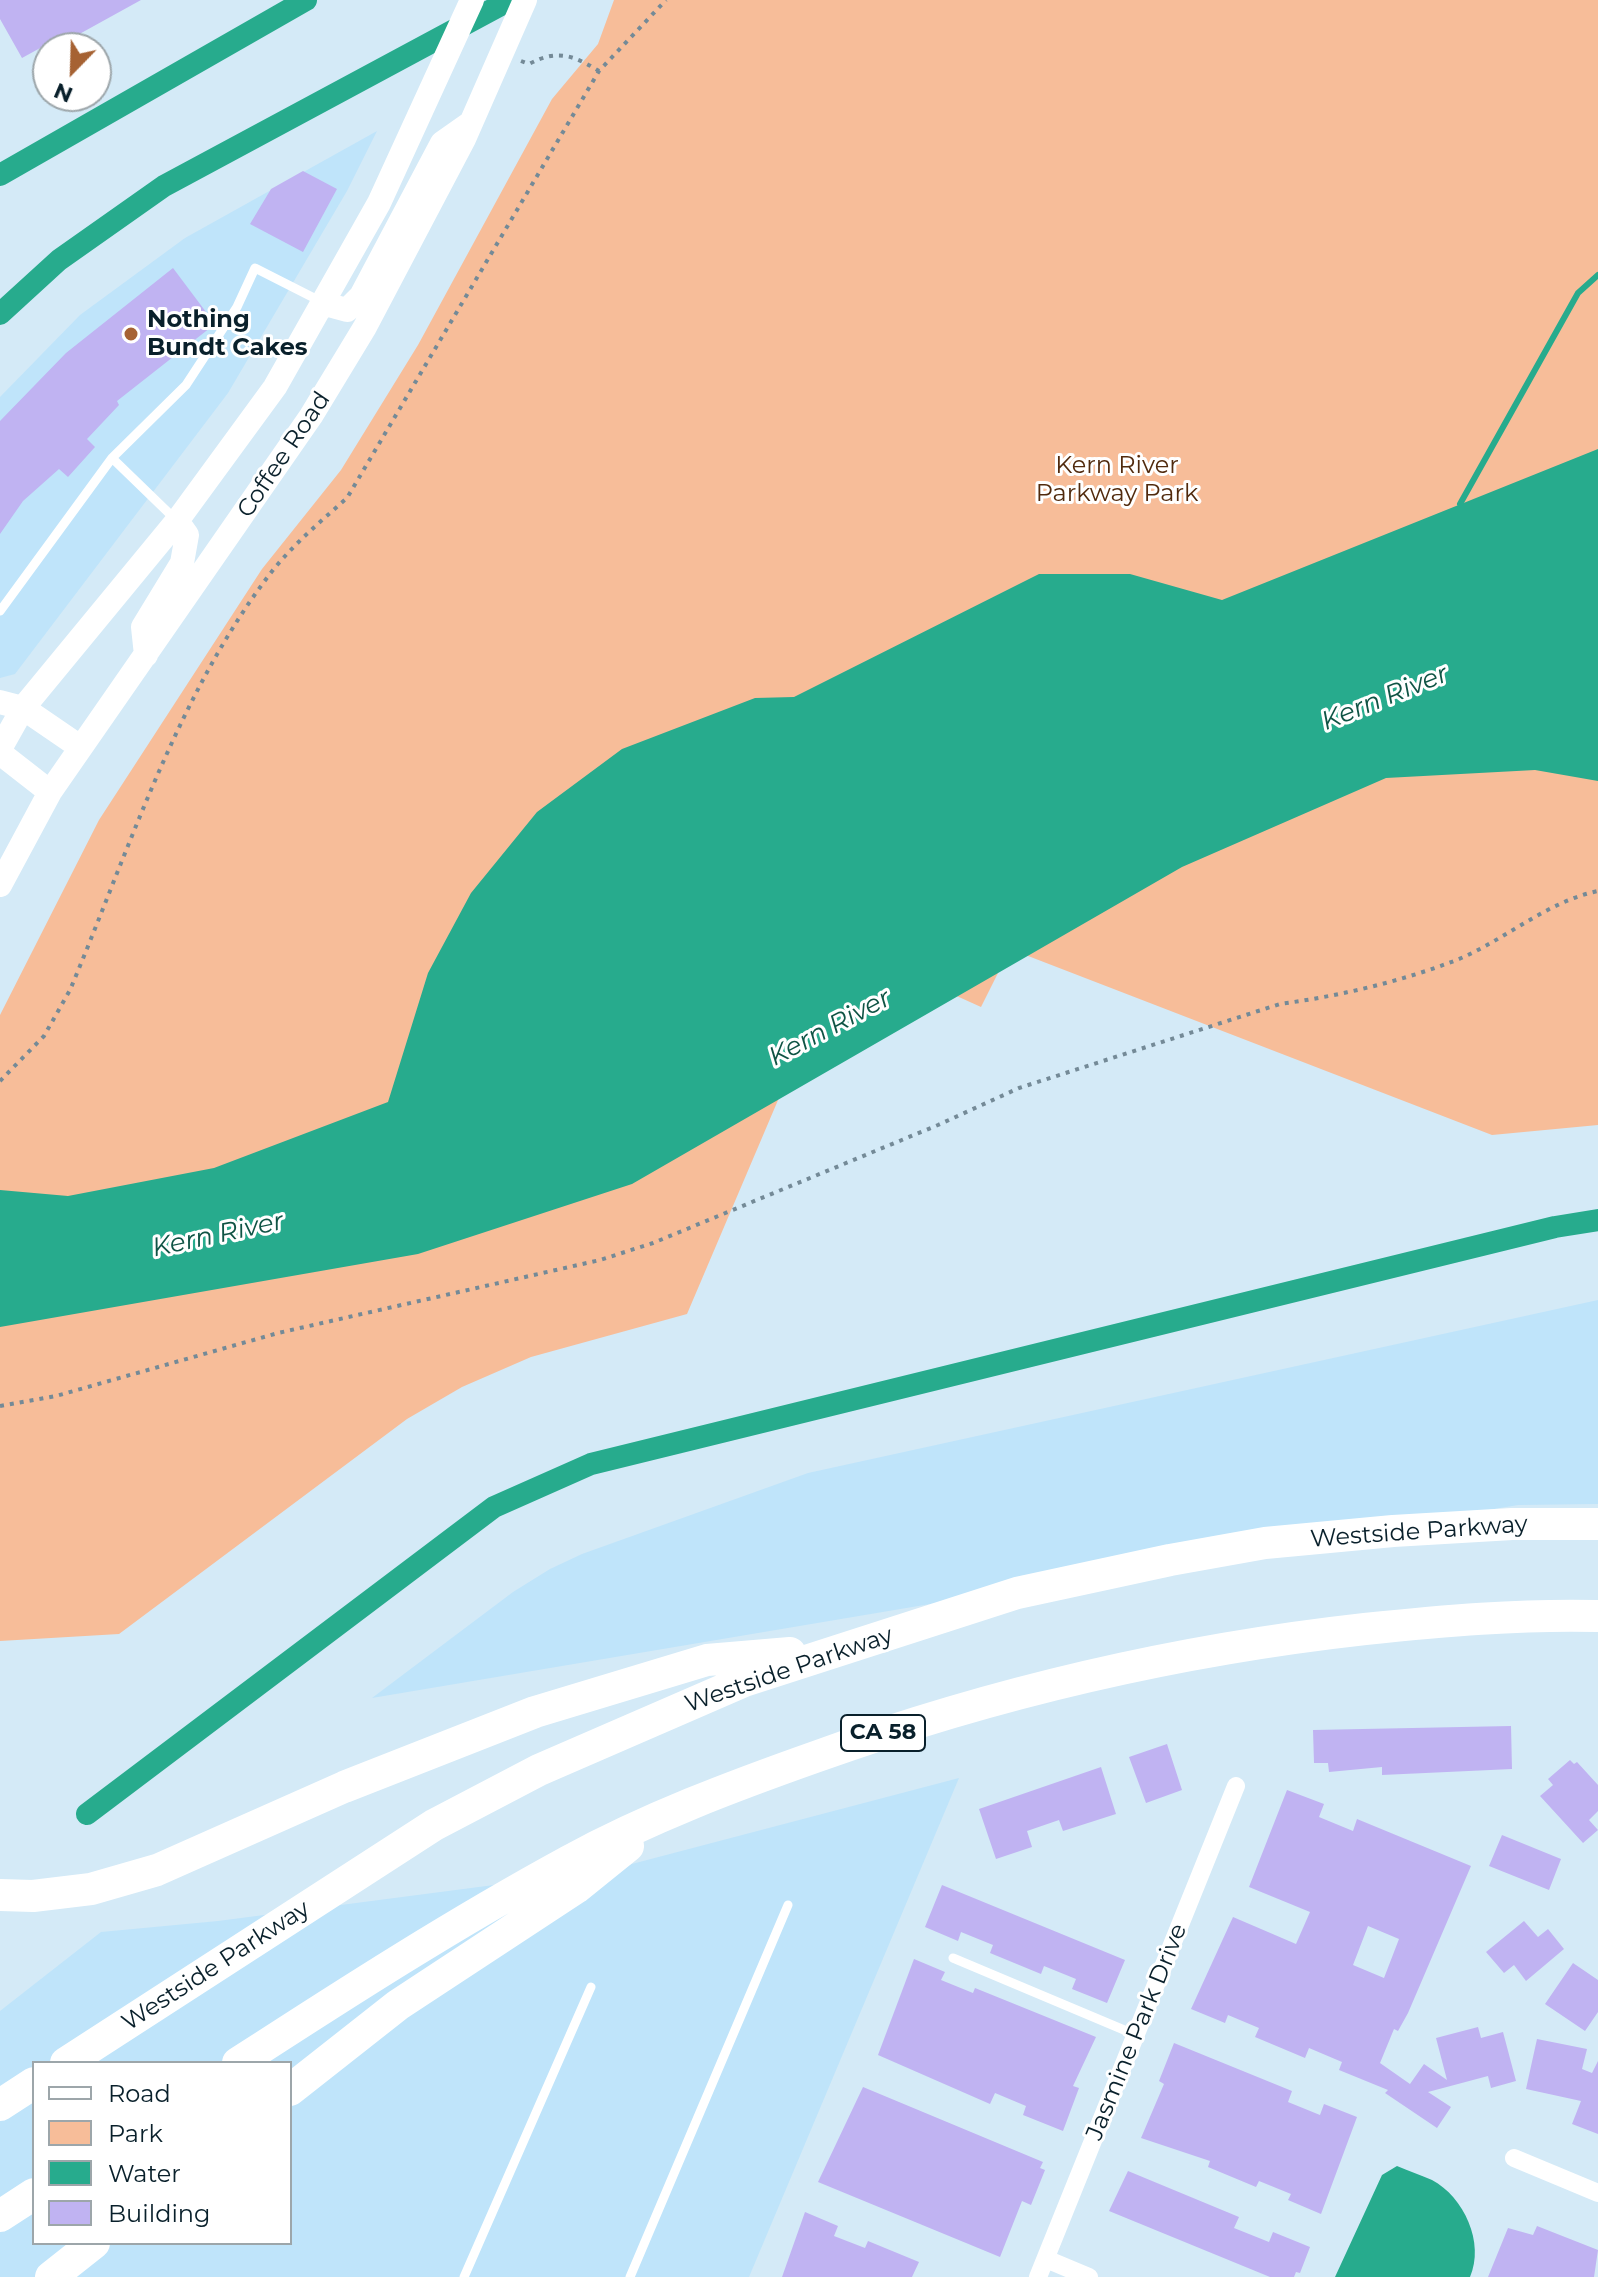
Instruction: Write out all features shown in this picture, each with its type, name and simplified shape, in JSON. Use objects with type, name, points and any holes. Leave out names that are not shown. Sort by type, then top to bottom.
[{"type":"highway","name":"Westside Parkway","points":[[69,2061],[460,1811],[539,1770],[744,1681],[1017,1593],[1265,1543],[1512,1524],[1598,1524]]},
{"type":"highway","name":"CA 58","points":[[241,2061],[367,1980],[570,1860],[709,1795],[884,1732],[1066,1679],[1172,1655],[1282,1638],[1441,1621],[1598,1616]]},
{"type":"highway","points":[[0,1895],[33,1896],[91,1889],[157,1870],[344,1787],[617,1685],[707,1660],[849,1649]]},
{"type":"highway","points":[[292,2088],[398,2005],[576,1888],[660,1820],[709,1795]]},
{"type":"highway","points":[[0,2105],[32,2084]]},
{"type":"highway","points":[[0,2216],[32,2195]]},
{"type":"highway","points":[[51,2277],[91,2245]]},
{"type":"main road","name":"Coffee Road","points":[[0,751],[11,705],[177,521],[275,387],[325,304],[436,84],[472,0]]},
{"type":"main road","name":"Coffee Road","points":[[0,885],[50,792],[319,403],[403,258],[472,122],[525,0]]},
{"type":"main road","points":[[325,304],[347,310],[361,296],[442,143],[472,122]]},
{"type":"main road","points":[[146,655],[143,627],[182,563],[187,535],[177,521]]},
{"type":"main road","points":[[11,705],[80,747]]},
{"type":"main road","points":[[0,751],[50,792]]},
{"type":"street","name":"Jasmine Park Drive","points":[[1038,2277],[1236,1786]]},
{"type":"street","points":[[1514,2158],[1598,2193]]},
{"type":"street","points":[[1046,2259],[1089,2277]]},
{"type":"lane","points":[[0,611],[112,458],[186,385],[237,307],[255,268],[325,304]]},
{"type":"lane","points":[[112,458],[177,521]]},
{"type":"lane","points":[[630,2277],[788,1905]]},
{"type":"lane","points":[[953,1958],[1136,2035]]},
{"type":"lane","points":[[464,2277],[591,1987]]},
{"type":"path","points":[[0,1081],[44,1036],[70,990],[208,669],[273,571],[307,533],[347,498],[373,459],[599,71],[666,0]]},
{"type":"path","points":[[503,52],[529,64],[553,53],[570,54],[599,71]]},
{"type":"path","points":[[0,1406],[56,1396],[278,1333],[600,1260],[653,1243],[938,1125],[1019,1088],[1280,1004],[1360,989],[1456,960],[1516,926],[1598,891]]},
{"type":"shaded area","points":[[377,131],[347,191],[228,393],[15,674],[0,678],[0,397],[80,315],[185,238]]},
{"type":"shaded area","points":[[1598,1300],[1598,1504],[1518,1505],[372,1698],[513,1592],[550,1569],[582,1554],[808,1473]]},
{"type":"shaded area","points":[[959,1778],[749,2277],[0,2277],[0,2011],[101,1932],[218,1921],[609,1870]]},
{"type":"green space","name":"Kern River Parkway Park","points":[[614,0],[1598,0],[1598,1125],[1492,1135],[1010,949],[981,1007],[844,945],[687,1314],[531,1357],[462,1387],[407,1419],[119,1634],[0,1641],[0,1015],[99,820],[262,569],[341,470],[418,345],[552,99],[598,44]]},
{"type":"water","name":"Kern River","points":[[1598,449],[1598,781],[1535,770],[1386,778],[1182,867],[632,1184],[418,1254],[0,1327],[0,1190],[68,1196],[214,1168],[388,1102],[428,973],[471,893],[537,812],[622,749],[755,698],[794,697],[1039,574],[1130,574],[1222,600]]},
{"type":"water","points":[[1397,2166],[1432,2180],[1462,2209],[1469,2222],[1475,2250],[1470,2277],[1335,2277],[1382,2175]]},
{"type":"building","points":[[0,0],[141,0],[83,32],[32,32],[32,52],[22,58],[0,19]]},
{"type":"building","points":[[303,171],[337,189],[303,252],[250,224],[271,189]]},
{"type":"building","points":[[173,268],[215,324],[117,401],[119,405],[87,439],[95,447],[68,477],[59,469],[23,501],[0,534],[0,421],[66,353]]},
{"type":"building","points":[[1511,1726],[1512,1769],[1382,1775],[1382,1767],[1329,1772],[1328,1763],[1314,1763],[1313,1730]]},
{"type":"building","points":[[1167,1744],[1182,1790],[1146,1803],[1129,1757]]},
{"type":"building","points":[[1570,1760],[1574,1764],[1577,1762],[1598,1785],[1598,1811],[1589,1820],[1598,1830],[1583,1843],[1540,1796],[1553,1785],[1548,1779]]},
{"type":"building","points":[[1101,1767],[1116,1814],[1063,1831],[1059,1820],[1027,1831],[1032,1847],[996,1859],[979,1809]]},
{"type":"building","points":[[1287,1790],[1324,1804],[1319,1817],[1353,1831],[1357,1819],[1471,1866],[1408,2013],[1398,2031],[1394,2029],[1380,2063],[1410,2084],[1424,2064],[1447,2080],[1436,2038],[1478,2027],[1481,2038],[1503,2032],[1516,2081],[1491,2088],[1488,2076],[1428,2092],[1451,2107],[1437,2128],[1385,2093],[1388,2090],[1339,2070],[1342,2062],[1309,2048],[1305,2058],[1255,2037],[1259,2028],[1228,2015],[1225,2023],[1191,2009],[1233,1917],[1296,1944],[1310,1912],[1249,1887]],"holes":[[[1368,1926],[1399,1939],[1384,1978],[1353,1965]]]},
{"type":"building","points":[[1502,1835],[1561,1859],[1549,1890],[1489,1866]]},
{"type":"building","points":[[942,1885],[1125,1960],[1107,2003],[1072,1989],[1076,1979],[1044,1966],[1041,1974],[990,1953],[993,1945],[961,1932],[958,1941],[925,1927]]},
{"type":"building","points":[[1524,1921],[1538,1937],[1548,1929],[1564,1949],[1526,1981],[1514,1965],[1504,1973],[1486,1952]]},
{"type":"building","points":[[914,1959],[945,1972],[941,1980],[973,1993],[975,1988],[1096,2037],[1073,2086],[1079,2088],[1063,2131],[1023,2115],[1026,2106],[995,2093],[990,2104],[878,2055]]},
{"type":"building","points":[[1573,1963],[1598,1980],[1598,2012],[1585,2031],[1545,2004]]},
{"type":"building","points":[[1537,2039],[1587,2049],[1582,2069],[1592,2073],[1598,2061],[1598,2134],[1572,2124],[1581,2101],[1526,2089]]},
{"type":"building","points":[[1174,2043],[1292,2091],[1288,2102],[1320,2115],[1324,2104],[1357,2117],[1321,2214],[1288,2200],[1291,2194],[1259,2181],[1256,2187],[1208,2167],[1210,2161],[1141,2138],[1164,2084],[1159,2081]]},
{"type":"building","points":[[863,2087],[1043,2162],[1040,2168],[1045,2170],[1031,2205],[1022,2201],[1000,2257],[818,2182]]},
{"type":"building","points":[[1128,2171],[1239,2217],[1234,2228],[1269,2242],[1273,2232],[1310,2247],[1300,2273],[1296,2272],[1294,2277],[1270,2277],[1109,2211]]},
{"type":"building","points":[[805,2212],[838,2226],[834,2236],[865,2248],[868,2241],[919,2262],[912,2277],[782,2277]]},
{"type":"building","points":[[1537,2226],[1598,2250],[1594,2277],[1488,2277],[1508,2228],[1533,2235]]},
{"type":"waterway","points":[[0,175],[306,0]]},
{"type":"waterway","points":[[0,314],[59,260],[164,186],[510,0]]},
{"type":"waterway","points":[[1460,504],[1578,293],[1598,275]]},
{"type":"waterway","points":[[87,1814],[494,1507],[591,1464],[1555,1227],[1598,1220]]},
{"type":"place","name":"Nothing Bundt Cakes","points":[[131,334]]}]
